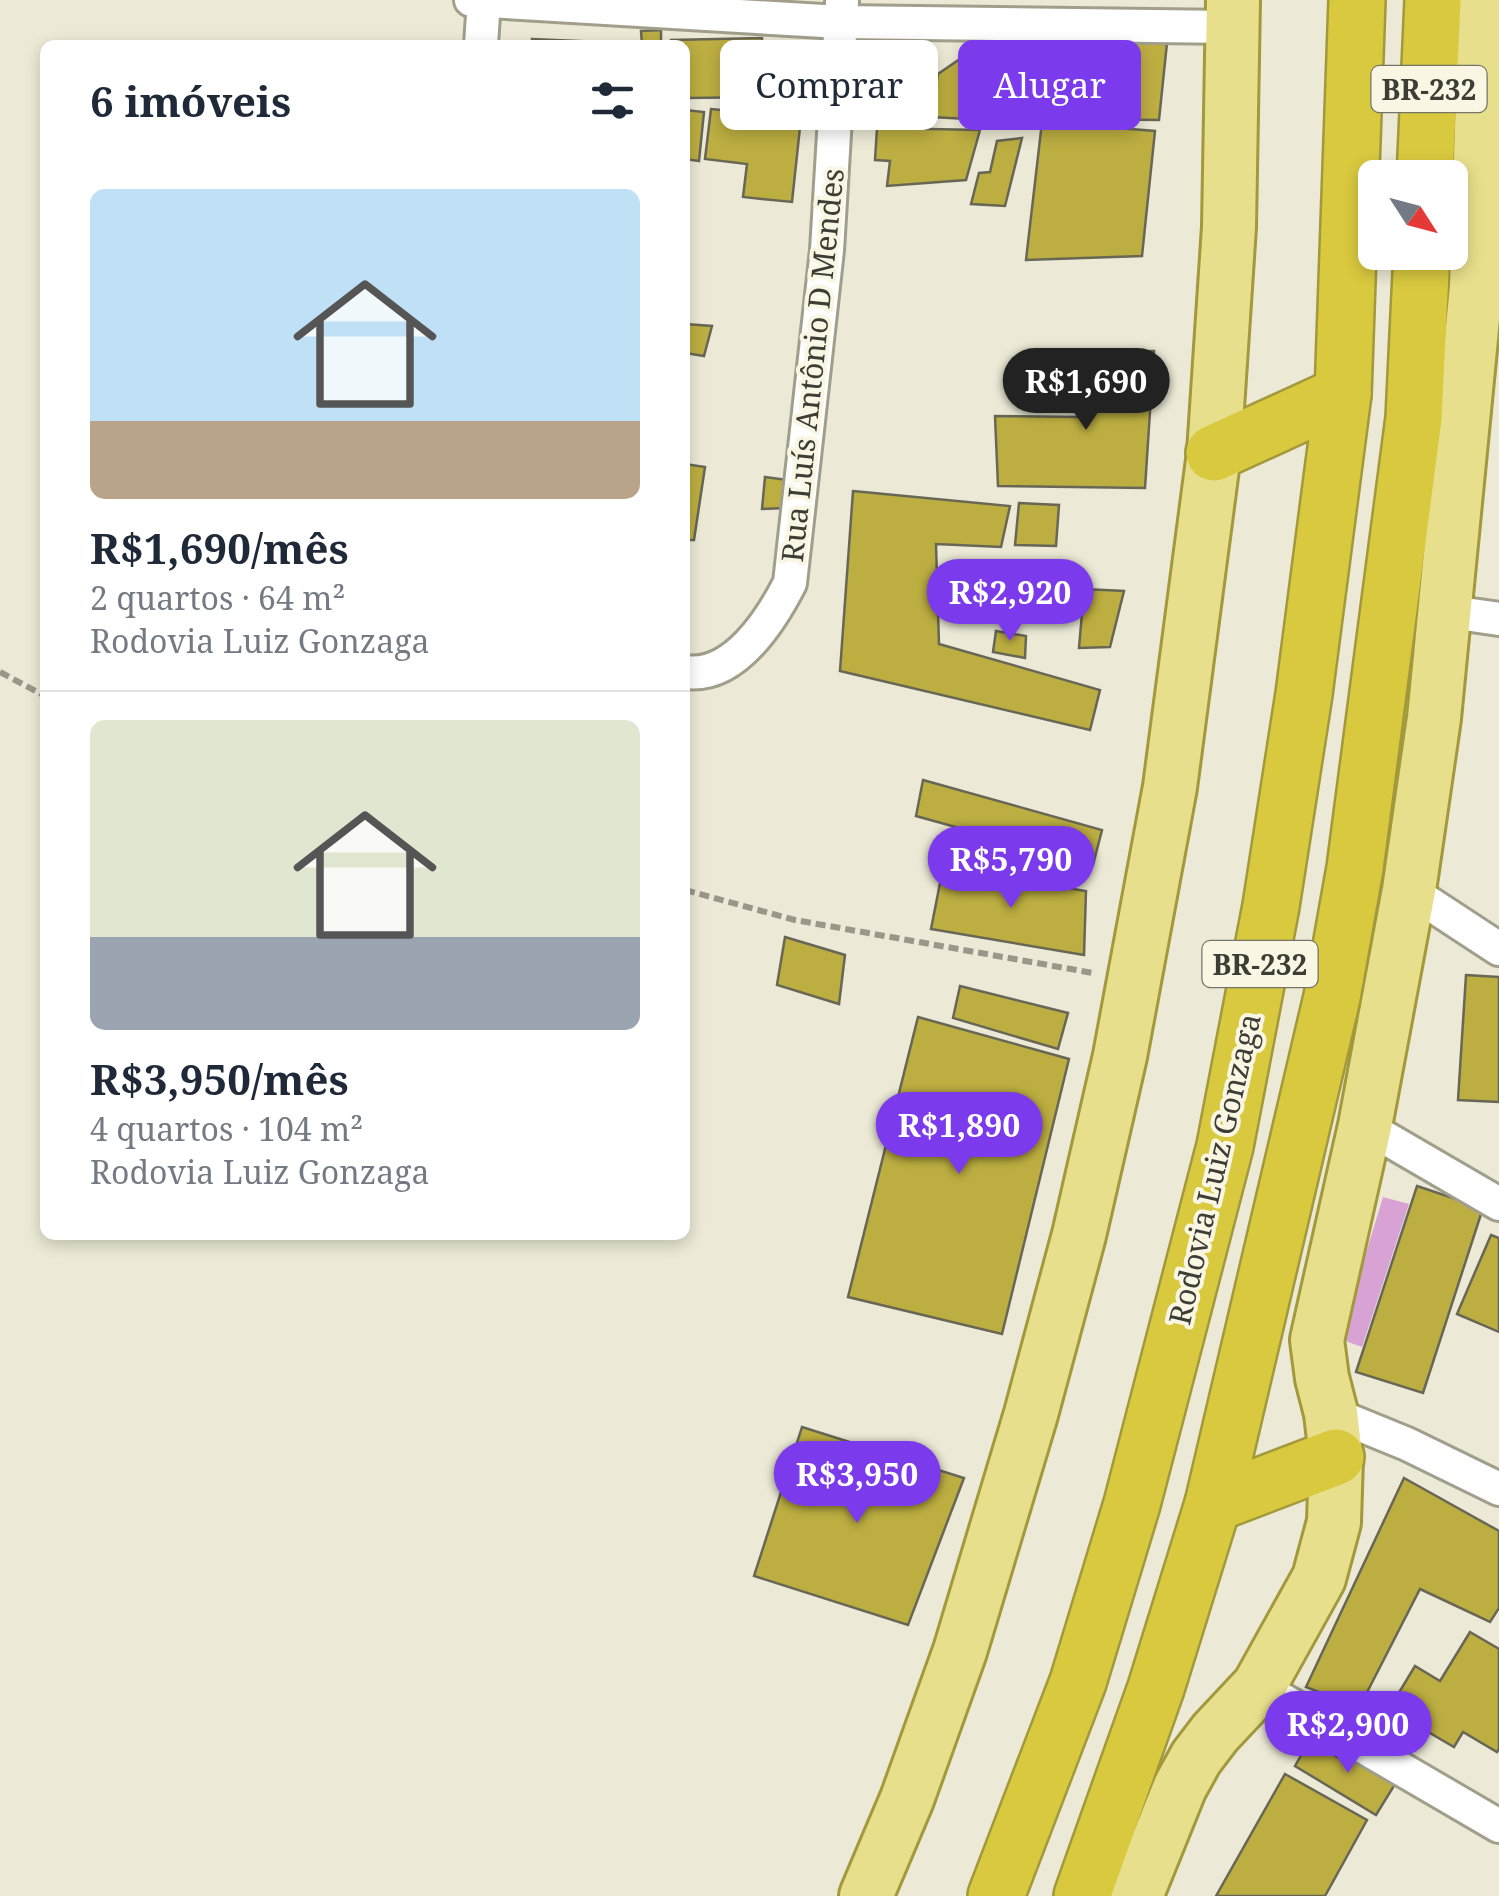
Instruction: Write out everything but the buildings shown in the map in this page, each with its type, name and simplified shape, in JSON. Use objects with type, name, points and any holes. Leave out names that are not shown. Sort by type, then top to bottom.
[{"type":"highway","name":"Rodovia Luiz Gonzaga","points":[[996,1896],[1078,1682],[1137,1485],[1226,1146],[1271,906],[1304,694],[1343,394],[1356,0]]},
{"type":"highway","name":"BR-232","points":[[1426,160],[1432,0]]},
{"type":"highway","name":"BR-232","points":[[1082,1896],[1156,1688],[1214,1504],[1332,997],[1355,868],[1414,418],[1421,270]]},
{"type":"highway","points":[[1214,453],[1343,394]]},
{"type":"highway","points":[[1214,1504],[1333,1435]]},
{"type":"main road","points":[[1136,1896],[1180,1787],[1196,1758],[1259,1686],[1319,1578],[1334,1522],[1333,1435],[1317,1340],[1365,1126],[1409,890],[1488,288],[1485,0]]},
{"type":"main road","points":[[866,1896],[907,1799],[960,1650],[1031,1414],[1079,1235],[1120,1056],[1170,787],[1214,453],[1228,227],[1232,13]]},
{"type":"street","points":[[481,40],[479,1],[841,11],[1232,13]]},
{"type":"street","name":"Rua Luís Antônio D Mendes","points":[[690,672],[708,671],[746,648],[777,608],[790,583],[827,250],[841,11]]},
{"type":"street","points":[[1444,611],[1499,619]]},
{"type":"street","points":[[1409,890],[1499,949]]},
{"type":"street","points":[[1365,1126],[1499,1204]]},
{"type":"street","points":[[1333,1435],[1406,1444],[1499,1489]]},
{"type":"street","points":[[1259,1686],[1499,1826]]},
{"type":"path","points":[[0,672],[40,693]]},
{"type":"path","points":[[690,891],[794,920],[1134,981]]},
{"type":"shaded area","points":[[1383,1197],[1409,1204],[1362,1347],[1340,1339]]}]
